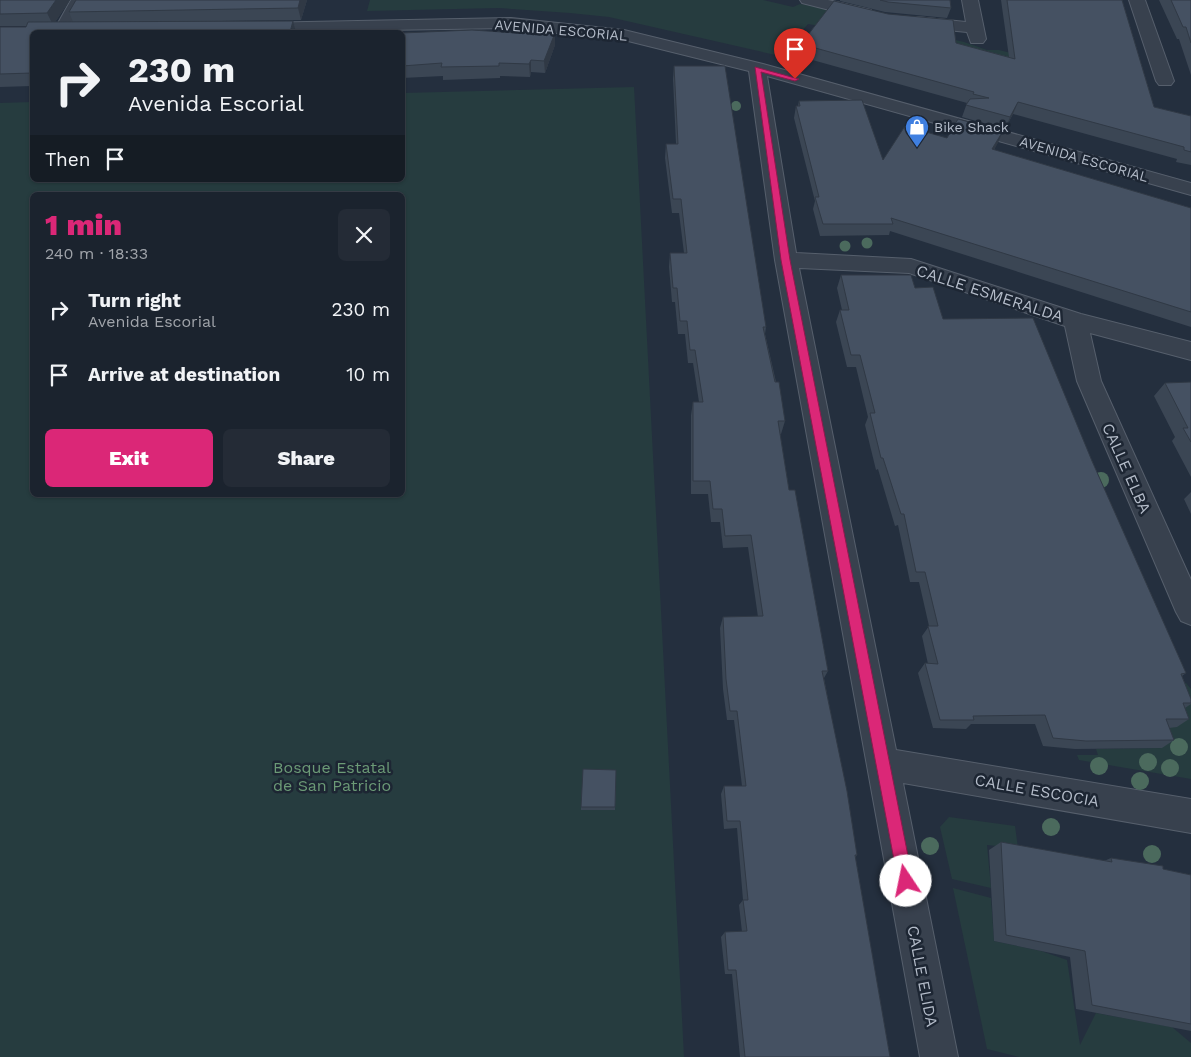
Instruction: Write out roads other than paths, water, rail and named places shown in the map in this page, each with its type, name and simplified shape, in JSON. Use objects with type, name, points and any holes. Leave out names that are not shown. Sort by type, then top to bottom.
[{"type":"street","points":[[61,30],[79,0]]},
{"type":"street","points":[[808,0],[885,19]]},
{"type":"street","points":[[905,21],[975,34],[970,0]]},
{"type":"street","points":[[1137,0],[1165,81]]},
{"type":"street","name":"AVENIDA ESCORIAL","points":[[238,28],[511,23],[624,35],[757,68],[1191,189]]},
{"type":"street","name":"CALLE ELIDA","points":[[757,68],[786,260],[939,1057]]},
{"type":"street","name":"CALLE ESMERALDA","points":[[786,260],[911,266],[1076,321],[1191,350]]},
{"type":"street","name":"CALLE ELBA","points":[[1076,321],[1089,381],[1191,612]]},
{"type":"street","name":"CALLE ESCOCIA","points":[[883,764],[1191,816]]},
{"type":"place","name":"Bike Shack","points":[[917,148]]},
{"type":"park label","name":"Bosque Estatal de San Patricio","points":[[332,776]]}]
